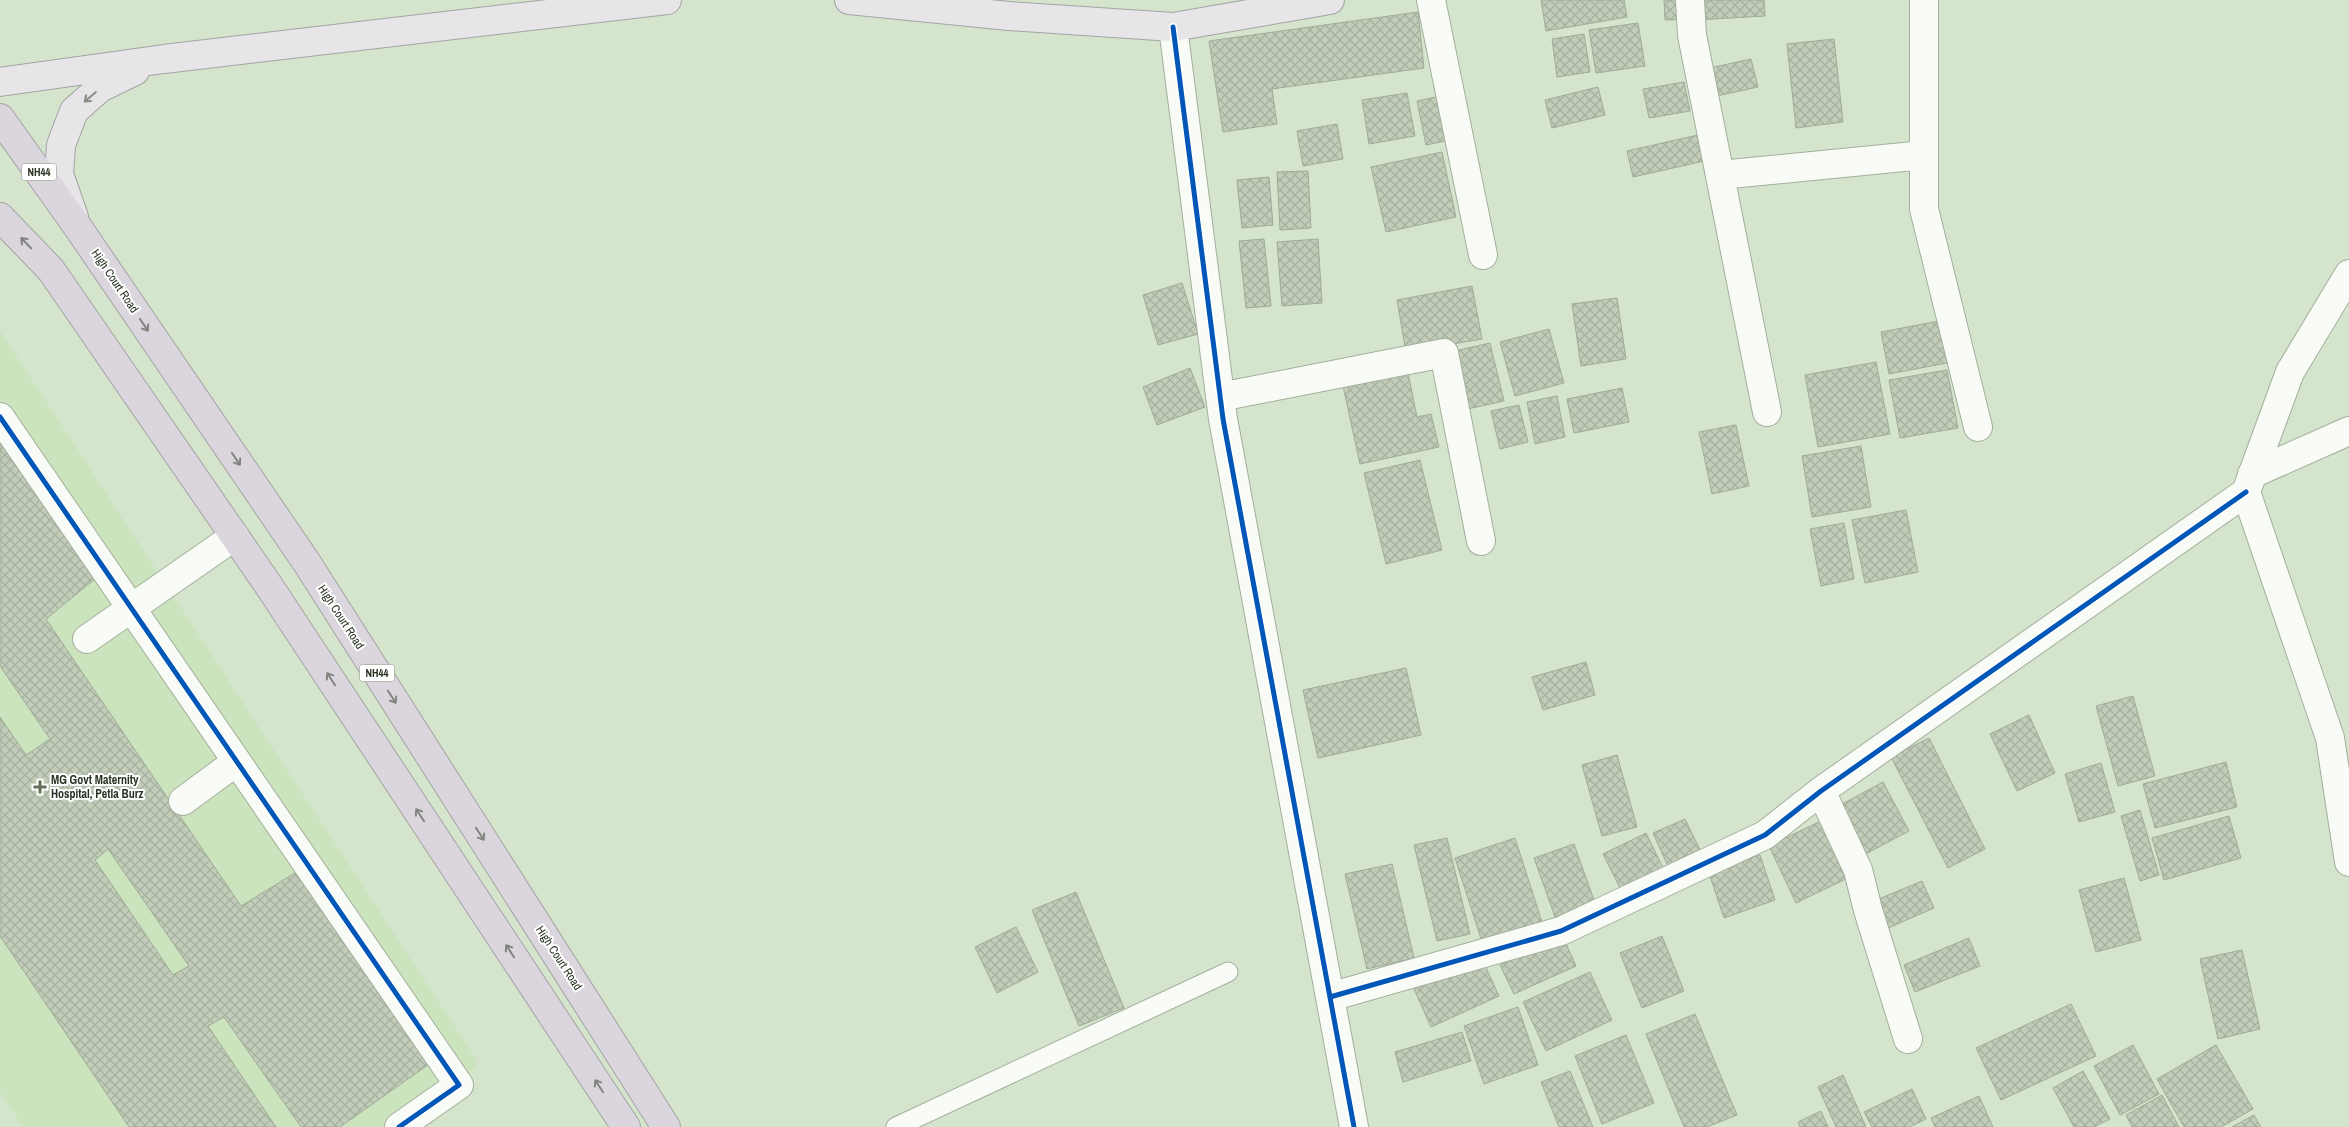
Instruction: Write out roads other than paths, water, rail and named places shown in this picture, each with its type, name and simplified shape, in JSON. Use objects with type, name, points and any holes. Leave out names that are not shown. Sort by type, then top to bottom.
[{"type":"highway","name":"High Court Road","points":[[0,118],[77,226],[307,563],[666,1127]]},
{"type":"highway","points":[[0,217],[51,270],[235,536],[626,1127]]},
{"type":"main road","points":[[0,82],[164,59],[668,0]]},
{"type":"main road","points":[[849,0],[1009,8],[1173,27],[1330,0]]},
{"type":"main road","points":[[77,226],[59,174],[61,145],[74,111],[100,88],[129,73],[164,59]]},
{"type":"street","points":[[1431,0],[1483,255]]},
{"type":"street","points":[[1690,0],[1692,35],[1767,412]]},
{"type":"street","points":[[1924,0],[1924,209],[1978,427]]},
{"type":"street","points":[[1173,27],[1220,397],[1354,1127]]},
{"type":"street","points":[[1720,175],[1924,155]]},
{"type":"street","points":[[2349,274],[2290,372],[2249,483],[2330,738],[2349,862]]},
{"type":"street","points":[[1220,397],[1444,353],[1481,542]]},
{"type":"street","points":[[0,417],[459,1086],[399,1127]]},
{"type":"street","points":[[1330,997],[1561,931],[1765,835],[1821,791],[2249,483],[2349,431]]},
{"type":"street","points":[[87,639],[235,536]]},
{"type":"street","points":[[183,801],[236,762]]},
{"type":"street","points":[[1821,791],[1858,870],[1868,910],[1908,1039]]},
{"type":"lane","points":[[896,1127],[1228,972]]},
{"type":"place","name":"MG Govt Maternity Hospital, Petla Burz","points":[[40,787]]}]
